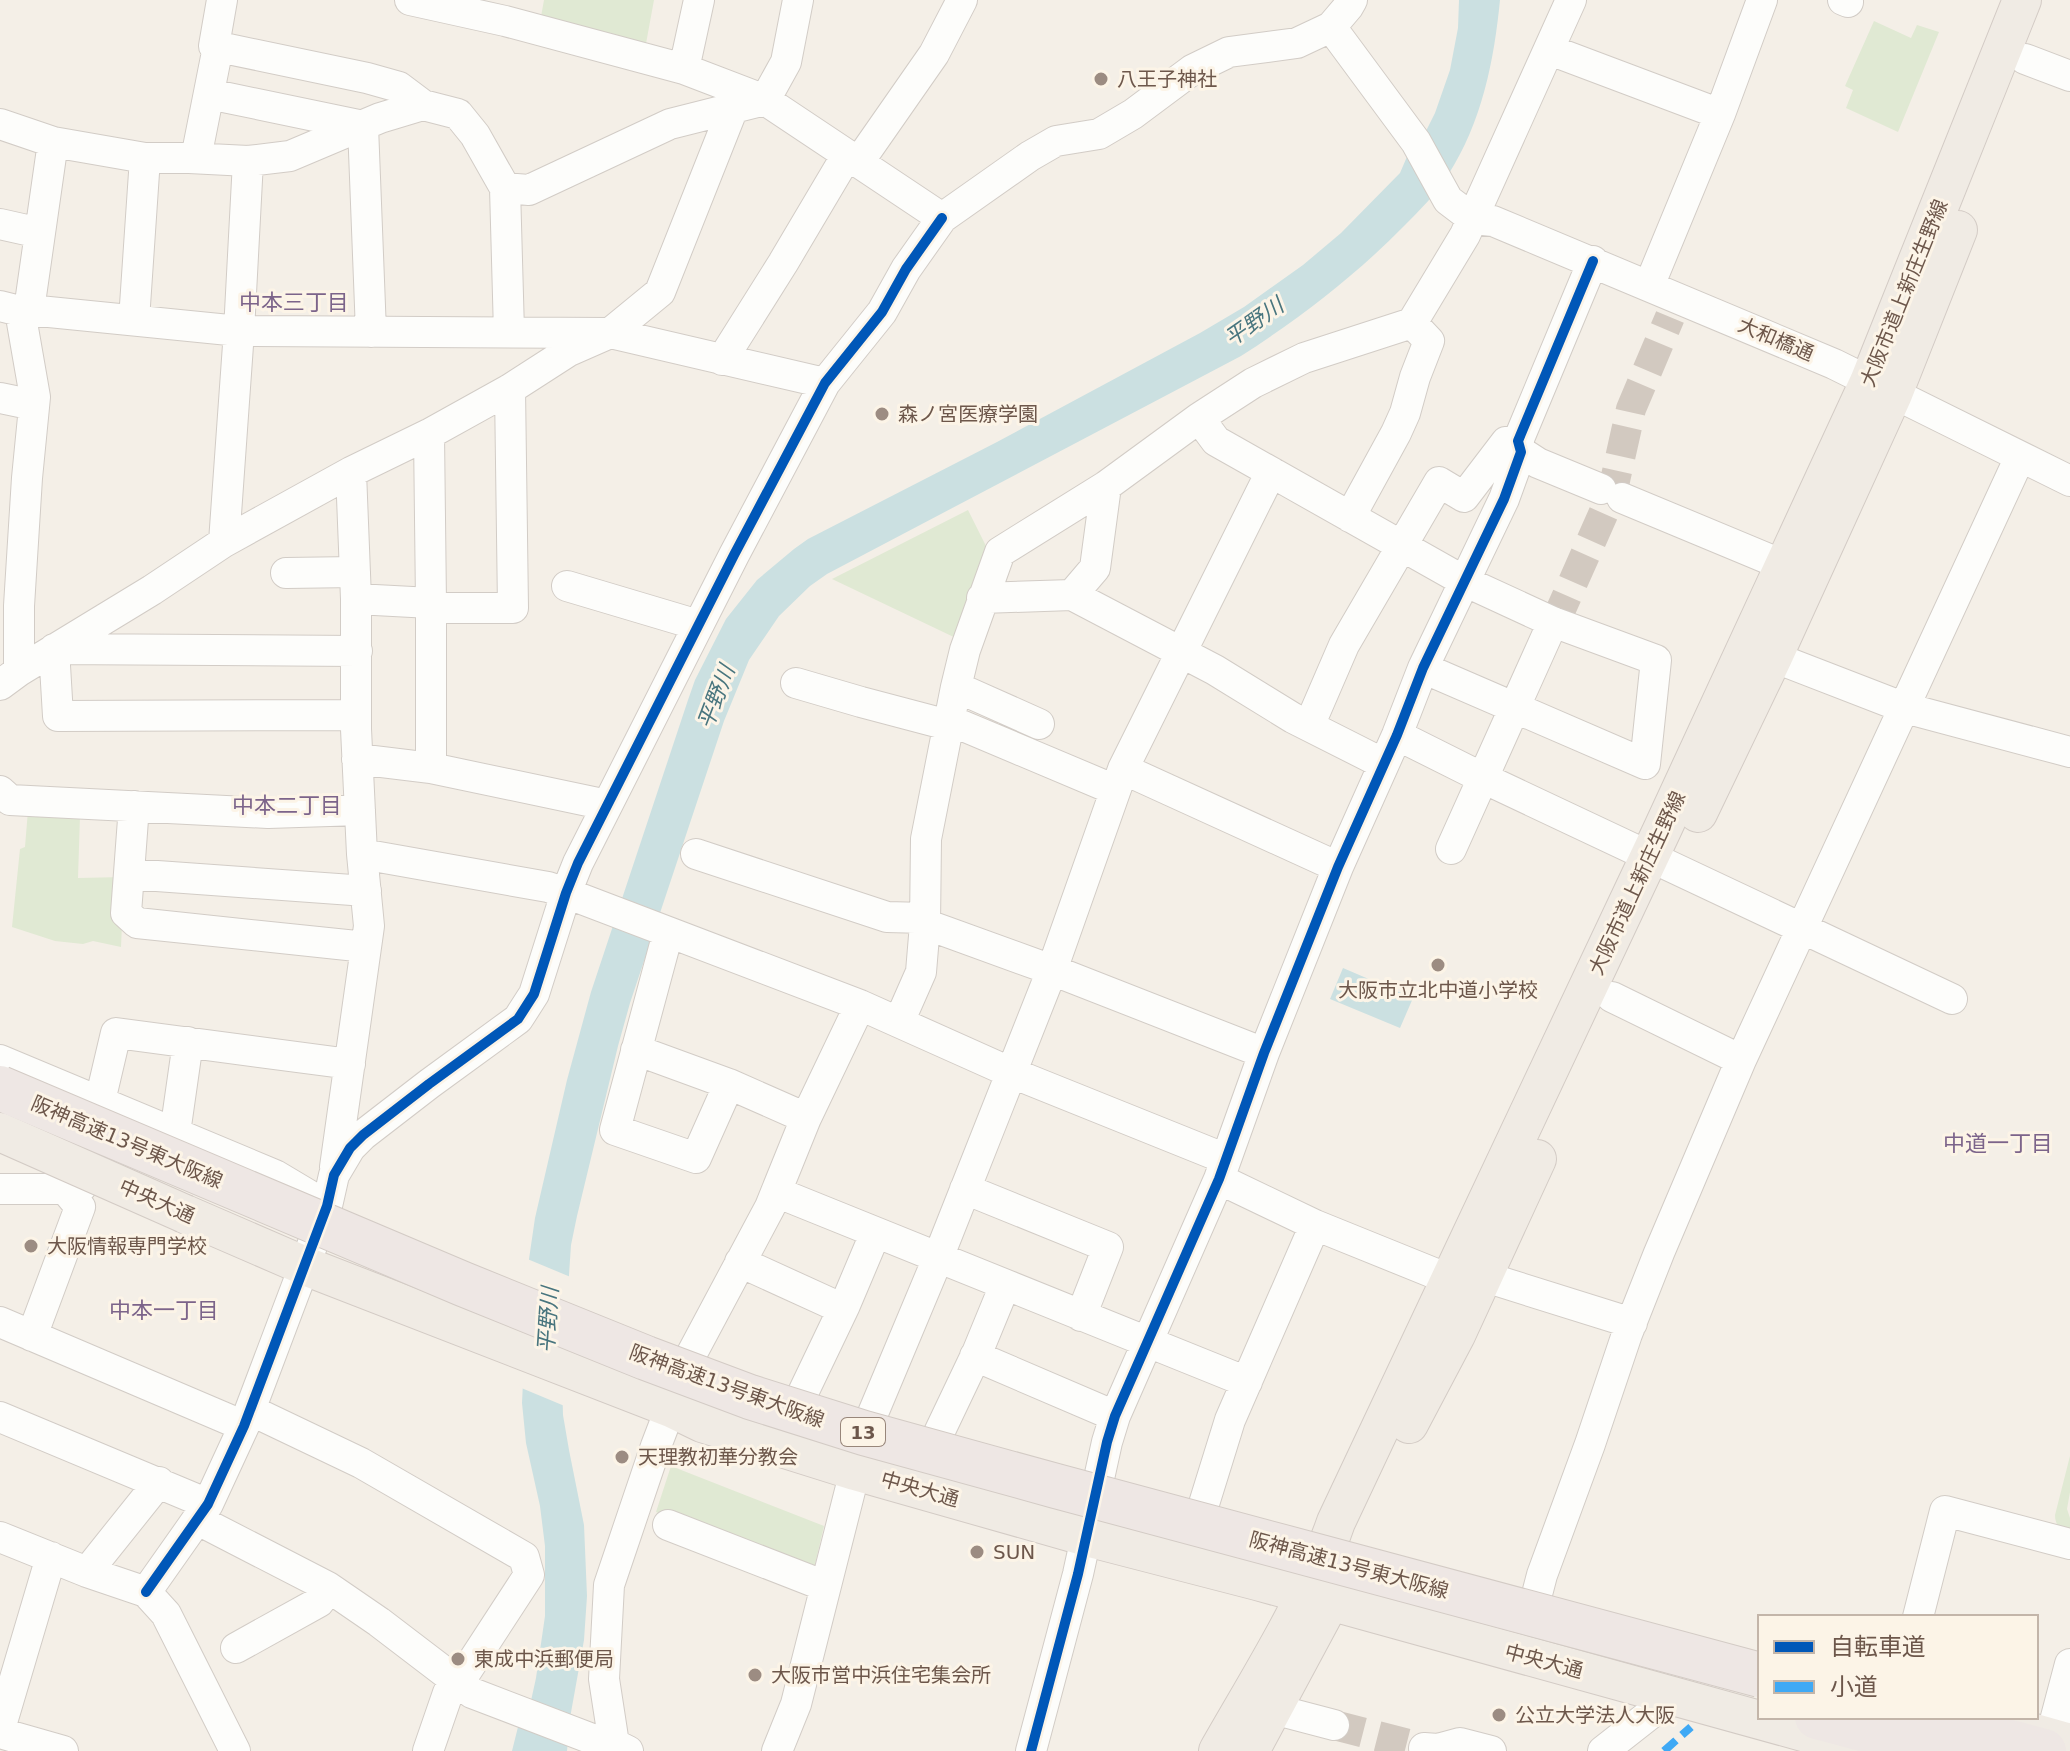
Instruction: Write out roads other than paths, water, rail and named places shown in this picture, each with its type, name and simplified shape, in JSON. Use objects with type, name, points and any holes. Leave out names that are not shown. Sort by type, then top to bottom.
[{"type":"highway","name":"阪神高速13号東大阪線","points":[[0,1088],[477,1289],[646,1358],[776,1405],[1056,1486],[1758,1674]]},
{"type":"highway","name":"阪神高速13号東大阪線","points":[[0,1117],[637,1383],[804,1442],[1758,1701]]},
{"type":"highway","points":[[1824,1719],[1944,1751]]},
{"type":"highway","points":[[1925,1719],[2053,1746]]},
{"type":"main road","name":"大阪市道上新庄生野線","points":[[1250,1751],[1273,1709],[1341,1544],[1336,1522],[1612,997],[1661,861],[1783,565],[1881,388],[2022,0]]},
{"type":"main road","name":"大阪市道上新庄生野線","points":[[1466,1278],[1661,861],[1773,657],[1881,388],[2025,59],[2047,0]]},
{"type":"main road","points":[[0,1072],[210,1160],[330,1191],[505,1289],[801,1397],[937,1437],[1758,1658]]},
{"type":"main road","name":"中央大通","points":[[0,1132],[305,1266],[671,1408],[702,1423],[855,1471],[1087,1537],[1872,1751]]},
{"type":"main road","name":"大阪市道上新庄生野線","points":[[1218,1751],[1317,1598]]},
{"type":"main road","points":[[1980,1719],[2053,1746]]},
{"type":"street","points":[[222,0],[214,46],[367,78],[399,87],[423,105],[458,114],[475,135],[505,188],[509,332]]},
{"type":"street","points":[[410,0],[449,4],[684,69],[765,100],[942,218]]},
{"type":"street","points":[[684,69],[699,0]]},
{"type":"street","points":[[505,188],[529,190],[670,124],[765,100],[786,62],[798,0]]},
{"type":"street","points":[[722,360],[852,159],[934,54],[962,0]]},
{"type":"street","points":[[146,1592],[203,1512],[247,1418],[330,1191],[350,1148],[429,1084],[518,1019],[534,994],[566,893],[607,805],[825,383],[882,312],[906,269],[942,218],[1056,141],[1099,134],[1192,70],[1229,52],[1297,43],[1331,27],[1352,0]]},
{"type":"street","points":[[899,1022],[921,972],[926,839],[956,687],[965,650],[1000,552],[1106,486],[1253,383],[1304,358],[1412,323],[1473,219],[1571,0]]},
{"type":"street","points":[[1649,286],[1720,114],[1762,0]]},
{"type":"street","points":[[1331,27],[1416,142],[1448,200],[1473,219]]},
{"type":"street","points":[[196,158],[218,47]]},
{"type":"street","points":[[1550,50],[1720,114]]},
{"type":"street","points":[[2025,59],[2070,76]]},
{"type":"street","points":[[209,94],[363,126]]},
{"type":"street","points":[[0,124],[53,142],[145,158],[248,161],[290,156],[380,118],[423,105]]},
{"type":"street","points":[[5,688],[54,649],[224,542],[351,472],[429,434],[510,389],[569,351],[610,333],[660,292],[733,108]]},
{"type":"street","points":[[363,126],[371,332]]},
{"type":"street","points":[[5,688],[13,476],[35,397],[16,309],[40,233],[53,142]]},
{"type":"street","points":[[134,320],[145,158]]},
{"type":"street","points":[[224,542],[248,161]]},
{"type":"street","name":"大和橋通","points":[[1473,219],[1493,221],[1593,261],[1649,286],[1674,307],[1834,364],[2070,481]]},
{"type":"street","points":[[0,224],[40,233]]},
{"type":"street","points":[[1031,1751],[1115,1416],[1222,1169],[1338,867],[1397,735],[1423,668],[1504,499],[1519,447],[1593,261]]},
{"type":"street","points":[[16,309],[239,331],[610,333],[825,383]]},
{"type":"street","points":[[1350,517],[1405,413],[1429,341],[1412,323]]},
{"type":"street","points":[[286,573],[356,586],[431,606],[513,608],[510,389]]},
{"type":"street","points":[[0,398],[34,405]]},
{"type":"street","points":[[1199,418],[1216,441],[1464,581],[1553,622],[1656,660],[1645,764],[1423,668]]},
{"type":"street","points":[[429,434],[431,768]]},
{"type":"street","points":[[1309,726],[1344,645],[1439,482],[1464,497],[1506,442],[1519,447],[1538,463],[1783,565]]},
{"type":"street","points":[[1536,1598],[1659,1253],[1741,1060],[2020,457]]},
{"type":"street","points":[[330,1191],[369,926],[357,759],[356,586],[351,472]]},
{"type":"street","points":[[871,1418],[1012,1073],[1119,780],[1271,472]]},
{"type":"street","points":[[1072,595],[1095,568],[1106,486]]},
{"type":"street","points":[[567,586],[698,625]]},
{"type":"street","points":[[982,598],[1072,595],[1384,764]]},
{"type":"street","points":[[1451,849],[1553,622]]},
{"type":"street","points":[[54,649],[357,651]]},
{"type":"street","points":[[54,649],[58,716],[356,715]]},
{"type":"street","points":[[1773,657],[1905,708],[2070,752]]},
{"type":"street","points":[[796,683],[949,723],[1119,780],[1338,867]]},
{"type":"street","points":[[956,687],[1039,724]]},
{"type":"street","points":[[1397,735],[1952,999]]},
{"type":"street","points":[[357,759],[431,768],[607,805]]},
{"type":"street","points":[[0,791],[10,800],[268,813],[360,810]]},
{"type":"street","points":[[134,806],[126,913],[137,923],[366,947]]},
{"type":"street","points":[[362,854],[548,887],[616,911],[899,1022],[1222,1169],[1315,1225],[1466,1278],[1632,1323]]},
{"type":"street","points":[[696,854],[887,917],[925,921],[1264,1053]]},
{"type":"street","points":[[129,874],[366,891]]},
{"type":"street","points":[[664,932],[615,1130],[696,1158],[729,1084]]},
{"type":"street","points":[[1612,997],[1741,1060]]},
{"type":"street","points":[[0,1417],[159,1482],[328,1587],[472,1693],[621,1748],[604,1679],[607,1593],[690,1357],[770,1207],[806,1118],[860,1005]]},
{"type":"street","points":[[100,1101],[116,1033],[350,1064]]},
{"type":"street","points":[[175,1133],[188,1042]]},
{"type":"street","points":[[636,1050],[729,1084],[806,1118]]},
{"type":"street","points":[[0,1060],[275,1175],[330,1191]]},
{"type":"street","points":[[0,1144],[78,1186],[237,1248],[305,1266]]},
{"type":"street","points":[[0,1189],[78,1186]]},
{"type":"street","points":[[32,1336],[80,1207],[78,1186]]},
{"type":"street","points":[[965,1189],[1108,1247],[1081,1316]]},
{"type":"street","points":[[776,1192],[1247,1382]]},
{"type":"street","points":[[1203,1507],[1230,1420],[1315,1225]]},
{"type":"street","points":[[801,1397],[875,1234]]},
{"type":"street","points":[[740,1262],[843,1309]]},
{"type":"street","points":[[937,1437],[1005,1285]]},
{"type":"street","points":[[0,1322],[361,1463],[524,1557],[529,1575],[458,1684],[448,1693],[428,1751]]},
{"type":"street","points":[[975,1356],[1115,1416]]},
{"type":"street","points":[[777,1751],[816,1655],[825,1586],[855,1471]]},
{"type":"street","points":[[87,1572],[159,1482]]},
{"type":"street","points":[[1919,1615],[1945,1511],[2070,1544]]},
{"type":"street","points":[[668,1525],[825,1586]]},
{"type":"street","points":[[0,1537],[146,1592],[166,1614],[235,1751]]},
{"type":"street","points":[[51,1557],[0,1731],[63,1751]]},
{"type":"street","points":[[236,1648],[319,1602],[328,1587]]},
{"type":"street","points":[[2053,1746],[2070,1664]]},
{"type":"street","points":[[1603,1751],[1671,1695]]},
{"type":"street","points":[[1273,1709],[1334,1725]]},
{"type":"street","points":[[1424,1748],[1438,1749],[1460,1743],[1491,1751]]},
{"type":"water","name":"平野川","points":[[1459,0],[1500,0],[1494,46],[1478,112],[1460,155],[1438,189],[1366,262],[1326,296],[1241,356],[827,574],[779,616],[749,660],[724,721],[630,1003],[571,1245],[562,1380],[563,1415],[584,1525],[587,1596],[584,1640],[567,1751],[512,1751],[518,1727],[525,1728],[545,1616],[545,1546],[526,1443],[522,1403],[529,1259],[535,1218],[591,992],[695,680],[726,619],[757,580],[808,539],[1200,333],[1244,307],[1341,233],[1400,173],[1409,152],[1424,135],[1450,70],[1458,28]]},
{"type":"water","points":[[1343,968],[1413,998],[1400,1028],[1330,999]]},
{"type":"tunnel","points":[[1553,622],[1612,494],[1631,409],[1670,317]]},
{"type":"tunnel","points":[[1334,1725],[1424,1748]]},
{"type":"place","name":"八王子神社","points":[[1101,79]]},
{"type":"place","name":"森ノ宮医療学園","points":[[882,414]]},
{"type":"place","name":"大阪市立北中道小学校","points":[[1438,965]]},
{"type":"place","name":"大阪情報専門学校","points":[[31,1246]]},
{"type":"place","name":"天理教初華分教会","points":[[622,1457]]},
{"type":"place","name":"SUN","points":[[977,1552]]},
{"type":"place","name":"東成中浜郵便局","points":[[458,1659]]},
{"type":"place","name":"大阪市営中浜住宅集会所","points":[[755,1675]]},
{"type":"place","name":"公立大学法人大阪","points":[[1499,1715]]},
{"type":"district","name":"中本三丁目","points":[[294,302]]},
{"type":"district","name":"中本二丁目","points":[[287,805]]},
{"type":"district","name":"中道一丁目","points":[[1998,1143]]},
{"type":"district","name":"中本一丁目","points":[[164,1310]]}]
